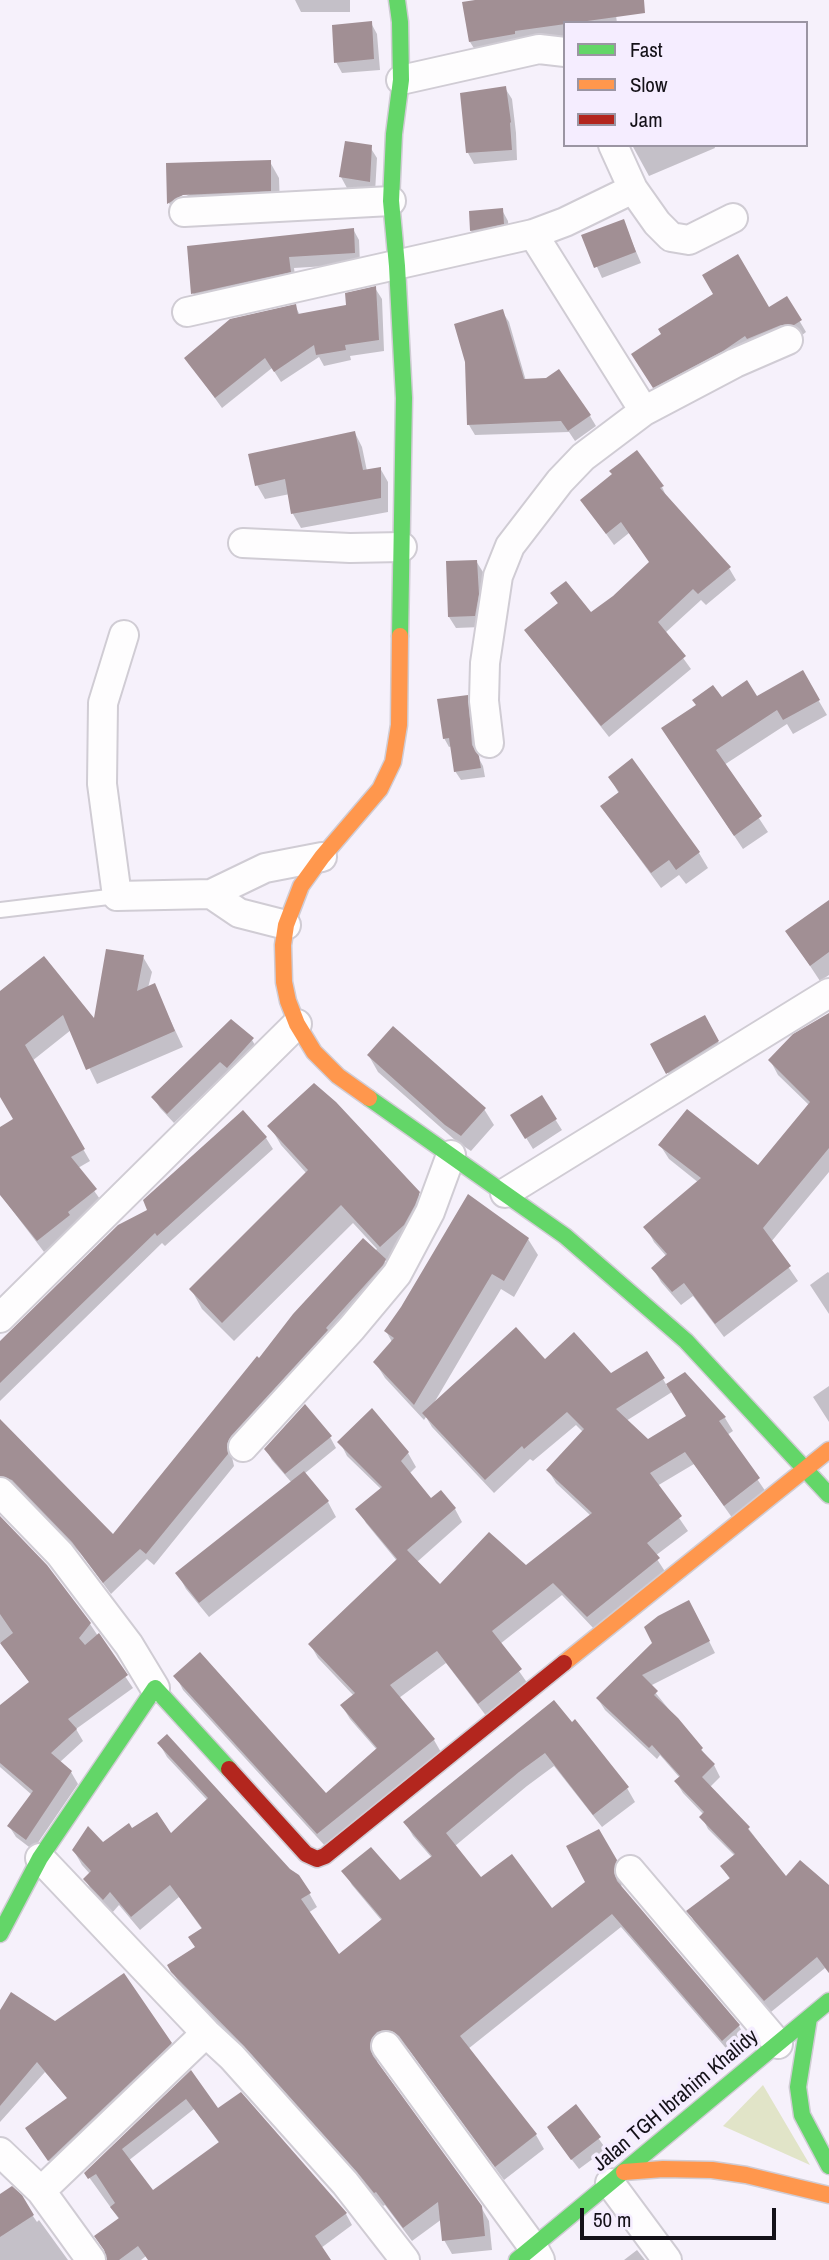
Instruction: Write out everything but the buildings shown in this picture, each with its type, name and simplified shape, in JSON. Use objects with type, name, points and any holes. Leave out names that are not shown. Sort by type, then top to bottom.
[{"type":"street","points":[[397,0],[401,80],[394,134],[391,201],[404,398],[399,725],[393,762],[380,789],[301,886],[285,935],[284,982],[288,1001],[297,1024],[314,1052],[338,1076],[565,1236],[686,1342],[829,1495]]},
{"type":"street","points":[[401,80],[540,49],[563,52]]},
{"type":"street","points":[[614,147],[633,189],[657,223],[671,237],[689,240],[733,218]]},
{"type":"street","points":[[187,312],[533,234],[565,222],[633,189]]},
{"type":"street","points":[[184,212],[391,201]]},
{"type":"street","points":[[533,234],[644,411]]},
{"type":"street","points":[[489,743],[484,701],[485,663],[498,576],[510,546],[560,481],[583,457],[644,411],[735,363],[788,340]]},
{"type":"street","points":[[243,543],[350,548],[401,547]]},
{"type":"street","points":[[124,635],[103,704],[102,784],[117,896],[211,894],[265,868],[322,857]]},
{"type":"street","points":[[211,894],[239,913],[285,935]]},
{"type":"street","points":[[506,1193],[829,993]]},
{"type":"street","points":[[0,1318],[297,1024]]},
{"type":"street","points":[[243,1447],[351,1329],[397,1274],[430,1212],[451,1156]]},
{"type":"street","points":[[0,1492],[60,1555],[129,1645],[155,1688],[306,1854],[317,1859],[325,1856],[829,1450]]},
{"type":"street","points":[[0,1934],[40,1858],[155,1688]]},
{"type":"street","points":[[40,1858],[232,2057],[337,2174],[405,2260]]},
{"type":"street","points":[[630,1870],[778,2043]]},
{"type":"street","name":"Jalan TGH Ibrahim Khalidy","points":[[530,2256],[617,2178],[829,2001]]},
{"type":"street","points":[[809,2018],[798,2087],[802,2115],[829,2166]]},
{"type":"street","points":[[41,2191],[206,2033]]},
{"type":"street","points":[[386,2046],[530,2256]]},
{"type":"street","points":[[0,2152],[41,2191],[91,2260]]},
{"type":"street","points":[[667,2260],[617,2178],[663,2169],[712,2170],[746,2175],[829,2195]]},
{"type":"lane","points":[[0,910],[117,896]]},
{"type":"green space","points":[[763,2085],[810,2165],[723,2126]]},
{"type":"traffic: fast","points":[[397,0],[401,80],[394,134],[391,201],[404,398],[400,636]]},
{"type":"traffic: fast","points":[[369,1098],[565,1236],[686,1341],[829,1495]]},
{"type":"traffic: fast","points":[[0,1934],[40,1858],[155,1688],[229,1769]]},
{"type":"traffic: fast","points":[[517,2260],[829,2001]]},
{"type":"traffic: fast","points":[[809,2018],[798,2087],[802,2115],[829,2166]]},
{"type":"traffic: slow","points":[[369,1098],[338,1076],[314,1052],[297,1024],[284,982],[283,945],[286,925],[301,886],[380,789],[393,762],[399,725],[400,636]]},
{"type":"traffic: slow","points":[[564,1663],[829,1450]]},
{"type":"traffic: slow","points":[[624,2172],[663,2169],[712,2170],[746,2175],[829,2195]]},
{"type":"traffic: jam","points":[[229,1769],[306,1854],[317,1859],[325,1856],[564,1663]]}]
